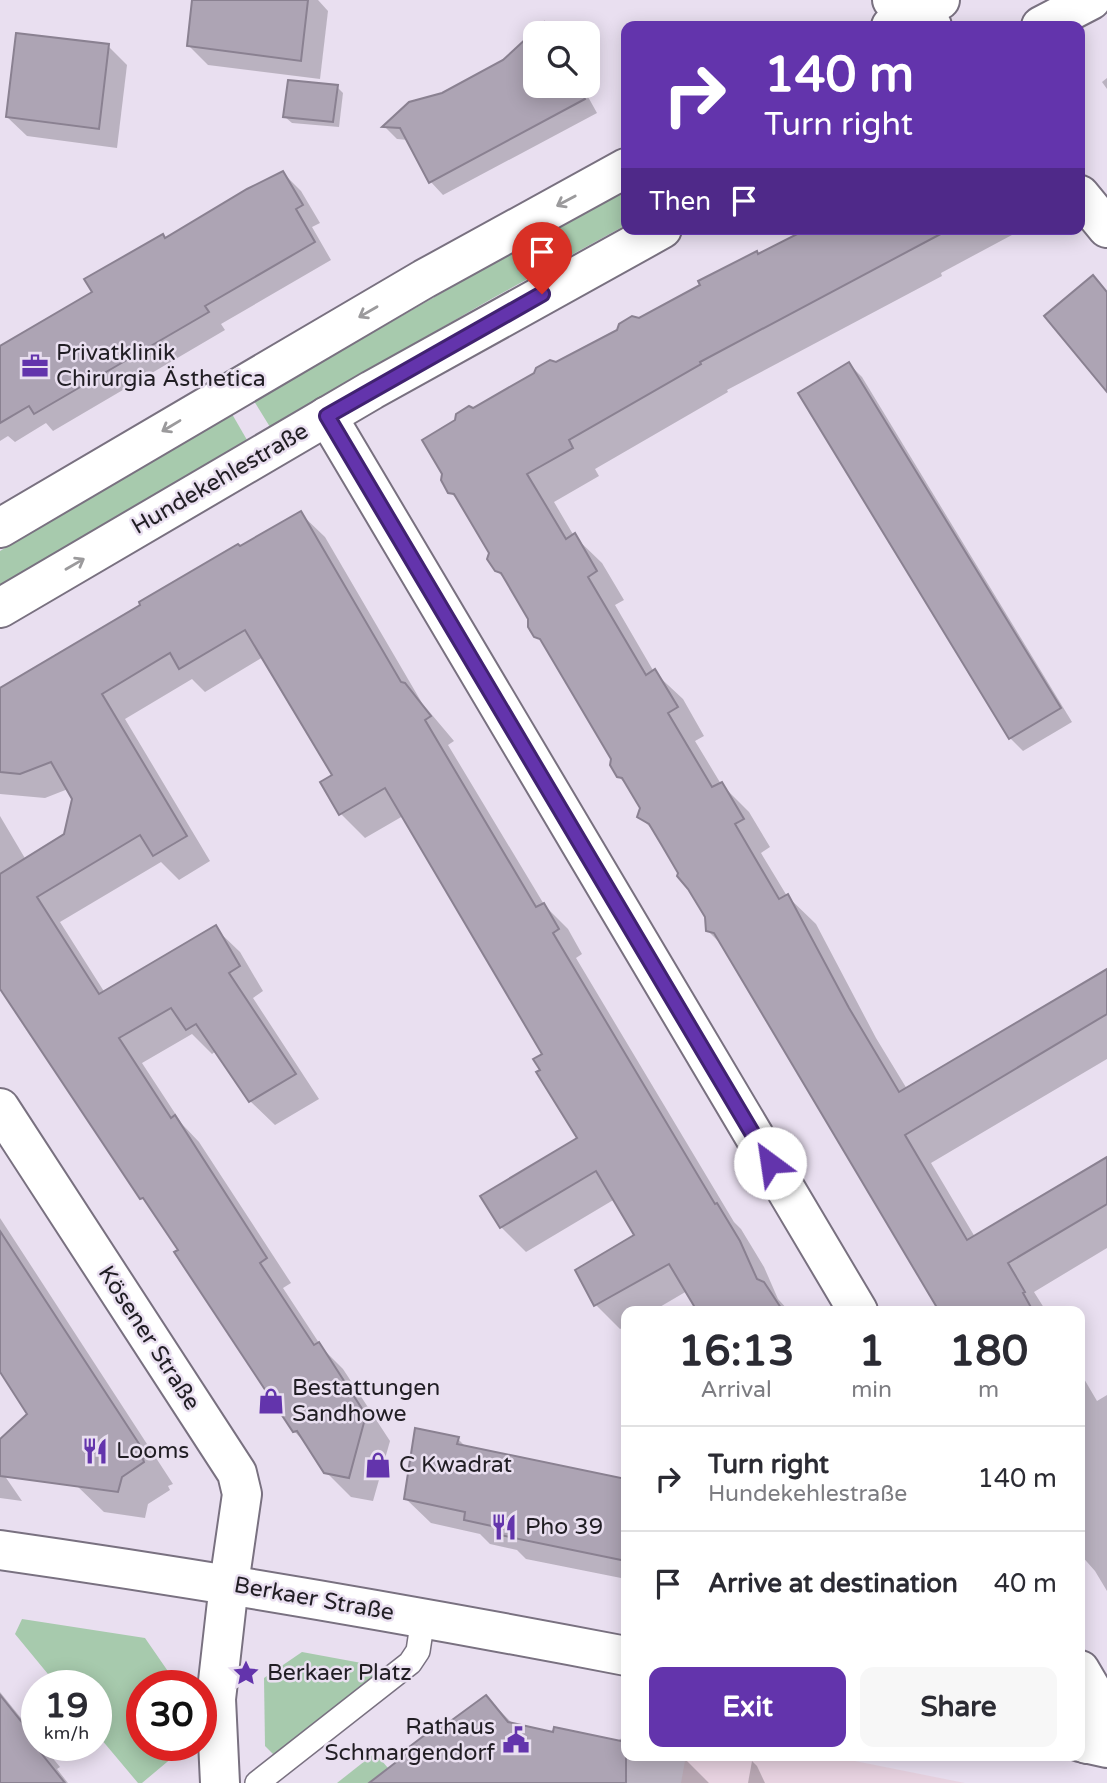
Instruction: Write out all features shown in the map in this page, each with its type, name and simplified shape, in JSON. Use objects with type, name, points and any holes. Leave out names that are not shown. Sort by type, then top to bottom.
[{"type":"street","points":[[1051,21],[1091,0]]},
{"type":"street","points":[[0,528],[424,279],[621,171]]},
{"type":"street","points":[[1085,201],[1107,228]]},
{"type":"street","name":"Hundekehlestraße","points":[[0,608],[327,416],[651,235]]},
{"type":"street","points":[[327,416],[855,1306]]},
{"type":"street","name":"Kösener Straße","points":[[0,1108],[237,1473],[242,1494],[216,1699],[220,1783]]},
{"type":"street","name":"Berkaer Straße","points":[[0,1550],[229,1584],[621,1655]]},
{"type":"street","points":[[1085,1679],[1094,1694],[1091,1745]]},
{"type":"lane","points":[[257,1783],[410,1663],[418,1651],[423,1618]]},
{"type":"shaded area","points":[[685,1761],[855,1761],[965,1783],[681,1783]]},
{"type":"green space","points":[[621,194],[621,228],[270,427],[254,401],[478,272]]},
{"type":"green space","points":[[232,414],[247,440],[0,585],[0,551]]},
{"type":"green space","points":[[22,1619],[145,1638],[167,1670],[126,1670],[126,1761],[168,1761],[142,1783],[138,1783],[112,1752],[112,1670],[45,1670],[15,1634]]},
{"type":"green space","points":[[302,1652],[367,1664],[377,1678],[276,1757],[265,1746],[264,1678]]},
{"type":"green space","points":[[375,1753],[388,1768],[386,1783],[337,1783]]},
{"type":"building","points":[[192,0],[308,0],[301,61],[187,46]]},
{"type":"building","points":[[16,33],[109,44],[99,129],[6,117]]},
{"type":"building","points":[[523,41],[523,98],[585,99],[429,183],[400,128],[382,127],[409,102],[442,93],[503,60]]},
{"type":"building","points":[[288,80],[338,85],[333,122],[283,117]]},
{"type":"building","points":[[283,171],[303,205],[296,209],[315,242],[205,306],[209,312],[34,414],[29,406],[0,423],[0,346],[92,292],[84,279],[163,234],[165,238],[247,189]]},
{"type":"building","points":[[795,235],[939,235],[700,362],[701,364],[569,440],[573,448],[527,474],[566,539],[575,533],[597,571],[588,577],[646,675],[655,669],[678,707],[668,713],[712,787],[722,782],[744,819],[735,824],[779,899],[788,894],[849,1008],[899,1092],[1107,969],[1107,1014],[905,1135],[967,1240],[1107,1157],[1107,1204],[1008,1263],[1030,1306],[936,1306],[714,933],[706,931],[705,917],[677,876],[678,873],[649,824],[637,817],[640,808],[622,778],[617,777],[610,765],[611,759],[540,639],[534,637],[528,627],[528,619],[501,573],[495,571],[487,559],[489,553],[454,494],[448,493],[441,480],[442,474],[422,440],[455,420],[456,414],[469,406],[473,408],[534,373],[536,368],[550,360],[556,362],[617,330],[619,324],[632,316],[639,318],[700,285],[698,281],[757,251],[758,254]]},
{"type":"building","points":[[1093,275],[1107,292],[1107,392],[1044,316]]},
{"type":"building","points":[[849,362],[1061,708],[1009,739],[798,393]]},
{"type":"building","points":[[301,511],[401,682],[405,683],[431,716],[425,720],[536,907],[544,903],[559,929],[553,933],[715,1204],[717,1203],[740,1241],[757,1279],[764,1282],[780,1306],[694,1306],[669,1264],[594,1306],[575,1270],[634,1235],[596,1171],[500,1228],[480,1196],[577,1138],[536,1072],[540,1070],[533,1059],[542,1054],[385,788],[339,815],[320,782],[332,775],[245,630],[179,669],[170,653],[102,694],[187,836],[153,856],[140,835],[37,897],[99,994],[216,925],[240,966],[229,973],[296,1074],[249,1102],[196,1024],[186,1030],[171,1008],[119,1038],[171,1118],[175,1115],[267,1258],[260,1263],[314,1345],[319,1342],[366,1415],[349,1478],[324,1473],[297,1431],[293,1432],[174,1252],[178,1250],[143,1198],[140,1199],[0,989],[0,874],[64,834],[72,799],[51,762],[20,774],[0,772],[0,688],[140,605],[139,602],[238,544],[240,546]]},
{"type":"building","points":[[0,1231],[147,1456],[143,1459],[144,1462],[122,1477],[118,1492],[0,1476],[0,1439],[27,1414],[0,1372]]},
{"type":"building","points":[[415,1428],[459,1437],[457,1444],[621,1478],[621,1560],[500,1535],[501,1528],[464,1520],[465,1512],[404,1499]]},
{"type":"building","points":[[0,1695],[21,1721],[21,1761],[47,1761],[65,1783],[0,1783]]},
{"type":"building","name":"Rathaus Schmargendorf","points":[[486,1695],[508,1722],[553,1732],[554,1727],[621,1741],[621,1761],[626,1761],[626,1783],[369,1783],[408,1753],[405,1750],[434,1728],[437,1731]]},
{"type":"place","name":"Privatklinik Chirurgia Ästhetica","points":[[35,366]]},
{"type":"place","name":"Bestattungen Sandhowe","points":[[271,1401]]},
{"type":"place","name":"Looms","points":[[95,1451]]},
{"type":"place","name":"C Kwadrat","points":[[378,1465]]},
{"type":"place","name":"Pho 39","points":[[504,1527]]},
{"type":"place","name":"Berkaer Platz","points":[[246,1673]]},
{"type":"place","name":"Rathaus Schmargendorf","points":[[516,1740]]},
{"type":"route","points":[[542,294],[327,416],[770,1163]]}]
